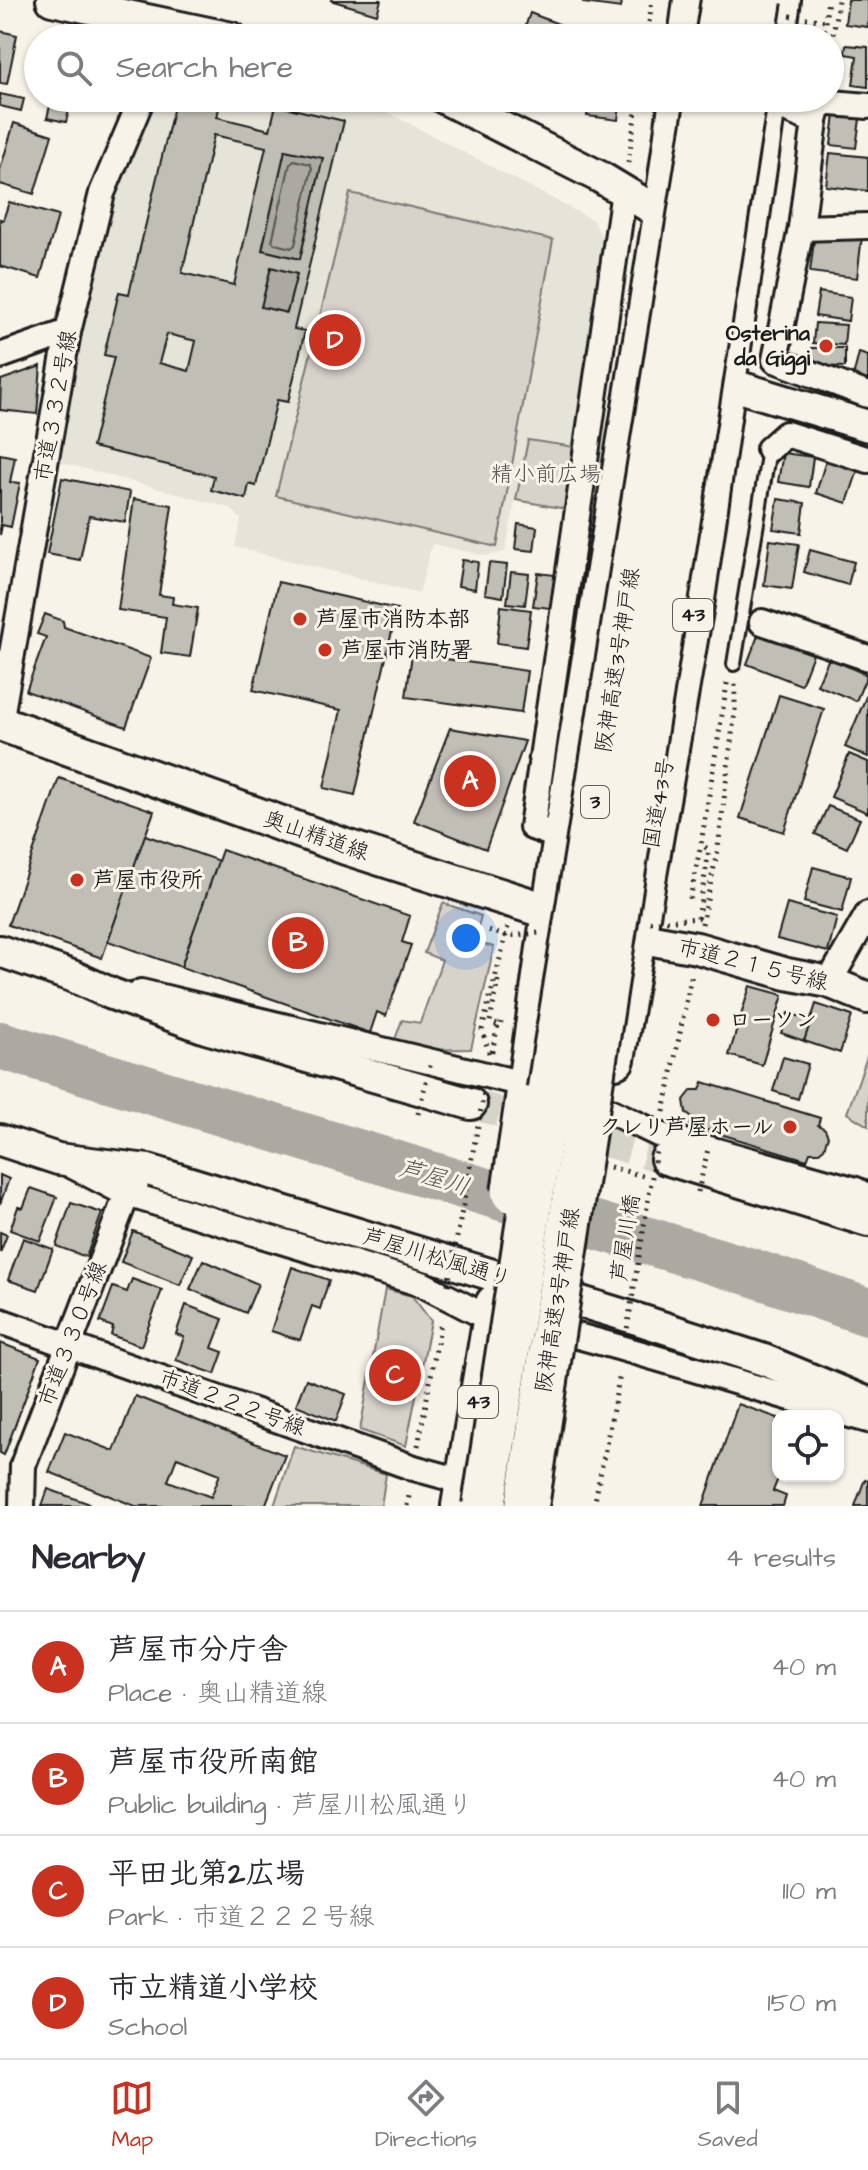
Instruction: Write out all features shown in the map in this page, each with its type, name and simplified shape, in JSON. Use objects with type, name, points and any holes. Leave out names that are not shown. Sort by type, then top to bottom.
[{"type":"highway","points":[[690,24],[693,0]]},
{"type":"highway","points":[[719,24],[723,0]]},
{"type":"highway","points":[[756,24],[760,0]]},
{"type":"highway","points":[[778,24],[781,0]]},
{"type":"highway","name":"43","points":[[470,1498],[551,912],[677,112]]},
{"type":"highway","name":"阪神高速3号神戸線","points":[[470,1498],[537,1160],[706,112]]},
{"type":"highway","name":"阪神高速3号神戸線","points":[[527,1506],[620,894],[758,112]]},
{"type":"highway","name":"国道43号","points":[[542,1506],[695,599],[726,383],[758,112]]},
{"type":"main road","name":"奥山精道線","points":[[0,723],[346,847],[636,937]]},
{"type":"street","points":[[52,0],[161,20]]},
{"type":"street","points":[[844,104],[868,106]]},
{"type":"street","name":"市道３３２号線","points":[[0,723],[68,332],[102,193],[136,112]]},
{"type":"street","points":[[472,112],[600,177],[663,215]]},
{"type":"street","points":[[792,112],[815,121]]},
{"type":"street","points":[[817,112],[801,228],[775,360],[868,395]]},
{"type":"street","points":[[563,838],[532,827],[624,191]]},
{"type":"street","points":[[801,228],[868,226]]},
{"type":"street","points":[[0,356],[68,332]]},
{"type":"street","points":[[726,383],[867,419]]},
{"type":"street","points":[[769,449],[786,434],[868,460]]},
{"type":"street","points":[[762,622],[868,658]]},
{"type":"street","points":[[829,982],[868,914]]},
{"type":"street","name":"市道２１５号線","points":[[636,937],[697,948],[787,974],[829,982],[868,998]]},
{"type":"street","points":[[0,951],[206,1028],[481,1091],[526,1095]]},
{"type":"street","points":[[72,976],[431,1062],[481,1091]]},
{"type":"street","points":[[605,1119],[661,1146],[868,1221]]},
{"type":"street","name":"芦屋川松風通り","points":[[0,1140],[58,1159],[148,1170],[750,1355],[868,1403]]},
{"type":"street","points":[[661,1146],[708,1149],[856,1190],[868,1197]]},
{"type":"street","points":[[58,1159],[127,1194],[447,1290],[494,1309]]},
{"type":"street","name":"市道３３０号線","points":[[22,1506],[23,1465],[127,1194],[148,1170]]},
{"type":"street","name":"市道２２２号線","points":[[0,1321],[414,1468],[470,1498]]},
{"type":"street","points":[[571,1327],[626,1342],[784,1397],[868,1420]]},
{"type":"lane","points":[[734,664],[769,449]]},
{"type":"path","points":[[649,24],[652,0]]},
{"type":"path","points":[[825,24],[828,0]]},
{"type":"path","points":[[835,24],[838,0]]},
{"type":"path","points":[[624,191],[636,112]]},
{"type":"path","name":"芦屋川橋","points":[[594,1506],[718,848],[735,710],[734,664]]},
{"type":"path","points":[[690,899],[701,844]]},
{"type":"path","points":[[489,931],[507,936],[490,1022],[499,1025],[491,1057],[482,1030],[514,900]]},
{"type":"path","points":[[418,1114],[431,1062]]},
{"type":"path","points":[[407,1506],[481,1091]]},
{"type":"path","points":[[698,1192],[708,1149]]},
{"type":"shaded area","points":[[147,112],[382,112],[593,220],[603,240],[575,447],[528,440],[505,552],[486,556],[432,544],[419,593],[235,547],[241,519],[230,508],[56,461],[110,197]]},
{"type":"green space","points":[[350,193],[553,240],[497,547],[276,496]]},
{"type":"green space","name":"精小前広場","points":[[528,440],[575,447],[566,509],[516,500]]},
{"type":"green space","points":[[443,903],[481,916],[474,942],[494,947],[471,1049],[412,1050],[393,1045],[402,1020],[420,1023],[442,960],[424,953]]},
{"type":"green space","points":[[868,1054],[868,1126],[847,1113]]},
{"type":"green space","points":[[385,1289],[412,1296],[431,1321],[406,1446],[360,1430]]},
{"type":"green space","points":[[294,1446],[386,1474],[381,1506],[274,1506]]},
{"type":"water","points":[[285,150],[323,158],[300,259],[262,250]]},
{"type":"water","points":[[271,267],[297,274],[287,313],[261,307]]},
{"type":"building","points":[[330,0],[381,0],[377,14]]},
{"type":"building","points":[[584,0],[622,0],[621,8],[583,3]]},
{"type":"building","points":[[848,0],[868,0],[868,27],[845,24]]},
{"type":"building","points":[[530,13],[558,24],[526,24]]},
{"type":"building","points":[[0,31],[17,35],[7,84],[0,83]]},
{"type":"building","points":[[846,45],[868,47],[868,87],[853,85],[857,56],[845,54]]},
{"type":"building","points":[[0,94],[24,99],[21,111],[0,106]]},
{"type":"building","points":[[48,112],[68,112],[66,122],[47,118]]},
{"type":"building","points":[[173,112],[218,112],[217,117],[270,130],[274,112],[306,112],[344,121],[294,329],[305,331],[288,402],[277,400],[256,486],[249,484],[246,499],[211,490],[214,476],[92,447],[114,357],[104,355],[119,292],[129,294]],"holes":[[[214,135],[266,147],[234,285],[182,273]],[[285,150],[323,158],[300,259],[262,250]],[[271,267],[297,274],[287,313],[261,307]],[[167,334],[196,341],[189,371],[159,363]]]},
{"type":"building","points":[[588,112],[619,112],[618,120],[587,116]]},
{"type":"building","points":[[835,115],[860,119],[856,148],[831,145]]},
{"type":"building","points":[[14,123],[52,135],[34,194],[0,184],[0,170]]},
{"type":"building","points":[[830,153],[868,157],[868,191],[826,186]]},
{"type":"building","points":[[9,202],[58,216],[40,278],[0,266],[0,219],[3,220]]},
{"type":"building","points":[[862,236],[857,278],[810,272],[814,240]]},
{"type":"building","points":[[819,292],[851,297],[848,321],[815,316]]},
{"type":"building","points":[[815,323],[846,325],[844,345],[813,343]]},
{"type":"building","points":[[812,348],[845,348],[845,367],[812,366]]},
{"type":"building","points":[[859,353],[868,356],[868,382],[853,377]]},
{"type":"building","points":[[41,366],[37,414],[0,410],[1,380]]},
{"type":"building","points":[[783,453],[813,457],[809,487],[778,482]]},
{"type":"building","points":[[0,454],[15,457],[10,482],[20,483],[11,527],[2,525],[0,535]]},
{"type":"building","points":[[826,460],[858,470],[847,503],[816,493]]},
{"type":"building","points":[[62,478],[130,492],[125,522],[89,516],[80,560],[47,554]]},
{"type":"building","points":[[134,499],[172,505],[159,595],[173,597],[172,604],[198,608],[190,657],[161,653],[166,617],[118,610]]},
{"type":"building","points":[[778,499],[805,503],[801,533],[773,529]]},
{"type":"building","points":[[518,524],[537,527],[534,551],[515,549]]},
{"type":"building","points":[[770,540],[799,544],[792,589],[764,585]]},
{"type":"building","points":[[810,550],[854,562],[848,585],[804,572]]},
{"type":"building","points":[[462,560],[478,562],[475,589],[458,586]]},
{"type":"building","points":[[489,563],[507,565],[503,597],[485,594]]},
{"type":"building","points":[[511,572],[529,574],[525,605],[507,603]]},
{"type":"building","points":[[538,573],[555,575],[550,608],[533,606]]},
{"type":"building","name":"芦屋市消防署","points":[[278,582],[397,609],[355,795],[324,788],[341,710],[253,690]]},
{"type":"building","points":[[501,606],[531,610],[526,647],[497,643]]},
{"type":"building","points":[[45,614],[63,621],[64,627],[151,658],[126,727],[26,691],[46,637],[37,634]]},
{"type":"building","points":[[759,633],[813,654],[801,685],[747,664]]},
{"type":"building","points":[[412,654],[527,671],[521,713],[406,697]]},
{"type":"building","points":[[829,658],[867,675],[856,701],[817,685]]},
{"type":"building","points":[[868,692],[868,757],[845,747]]},
{"type":"building","points":[[779,695],[824,709],[784,832],[740,818]]},
{"type":"building","points":[[450,728],[525,741],[486,849],[414,821]]},
{"type":"building","points":[[849,754],[868,762],[868,813],[831,797]]},
{"type":"building","name":"芦屋市役所","points":[[59,778],[154,811],[102,958],[8,925]]},
{"type":"building","points":[[828,806],[860,819],[847,848],[815,834]]},
{"type":"building","points":[[145,835],[219,861],[181,967],[108,941]]},
{"type":"building","points":[[222,850],[410,916],[402,942],[411,945],[386,1016],[377,1012],[370,1033],[181,967]]},
{"type":"building","points":[[813,867],[851,877],[842,912],[804,902]]},
{"type":"building","points":[[787,904],[837,917],[828,952],[777,939]]},
{"type":"building","points":[[750,986],[783,995],[762,1065],[729,1055]]},
{"type":"building","points":[[816,1004],[852,1016],[840,1053],[804,1041]]},
{"type":"building","points":[[788,1013],[811,1020],[804,1041],[781,1033]]},
{"type":"building","points":[[783,1057],[808,1064],[798,1099],[773,1091]]},
{"type":"building","points":[[703,1082],[820,1118],[818,1125],[825,1129],[828,1136],[824,1148],[819,1152],[810,1152],[807,1160],[690,1125],[692,1118],[686,1113],[684,1100],[692,1090],[700,1090]]},
{"type":"building","points":[[0,1175],[9,1179],[0,1204]]},
{"type":"building","points":[[31,1188],[57,1197],[40,1241],[10,1230],[18,1207],[23,1208]]},
{"type":"building","points":[[71,1203],[102,1213],[86,1257],[56,1246]]},
{"type":"building","points":[[133,1231],[193,1255],[180,1285],[121,1262]]},
{"type":"building","points":[[0,1232],[7,1235],[0,1253]]},
{"type":"building","points":[[23,1238],[53,1249],[38,1290],[8,1280]]},
{"type":"building","points":[[203,1260],[258,1284],[246,1313],[190,1289]]},
{"type":"building","points":[[292,1267],[329,1280],[320,1309],[312,1306],[300,1340],[271,1331]]},
{"type":"building","points":[[132,1279],[162,1290],[141,1346],[111,1335],[113,1327],[100,1322],[113,1287],[127,1292]]},
{"type":"building","points":[[186,1305],[223,1319],[212,1348],[223,1352],[215,1374],[176,1360],[184,1337],[176,1334]]},
{"type":"building","points":[[0,1343],[40,1358],[4,1455],[0,1453]]},
{"type":"building","points":[[306,1379],[346,1394],[336,1421],[296,1405]]},
{"type":"building","points":[[135,1396],[285,1455],[265,1506],[135,1506],[49,1472],[65,1432],[114,1451]],"holes":[[[177,1457],[220,1474],[211,1497],[168,1481]]]},
{"type":"building","points":[[738,1404],[772,1416],[772,1482],[777,1482],[773,1491],[786,1496],[783,1506],[703,1506]]},
{"type":"building","points":[[865,1479],[868,1480],[868,1506],[855,1506]]},
{"type":"building","points":[[48,1489],[90,1504],[90,1506],[42,1506]]},
{"type":"waterway","name":"芦屋川","points":[[0,1045],[754,1273],[868,1312]]},
{"type":"tunnel","points":[[471,1104],[666,1159]]},
{"type":"place","name":"市立精道小学校","points":[[335,340]]},
{"type":"place","name":"Osterina da Giggi","points":[[826,346]]},
{"type":"place","name":"芦屋市消防本部","points":[[300,619]]},
{"type":"place","name":"芦屋市消防署","points":[[325,650]]},
{"type":"place","name":"芦屋市分庁舎","points":[[470,781]]},
{"type":"place","name":"芦屋市役所","points":[[77,880]]},
{"type":"place","name":"芦屋市役所南館","points":[[298,943]]},
{"type":"place","name":"ローソン","points":[[713,1020]]},
{"type":"place","name":"クレリ芦屋ホール","points":[[790,1127]]},
{"type":"place","name":"平田北第2広場","points":[[395,1375]]}]
